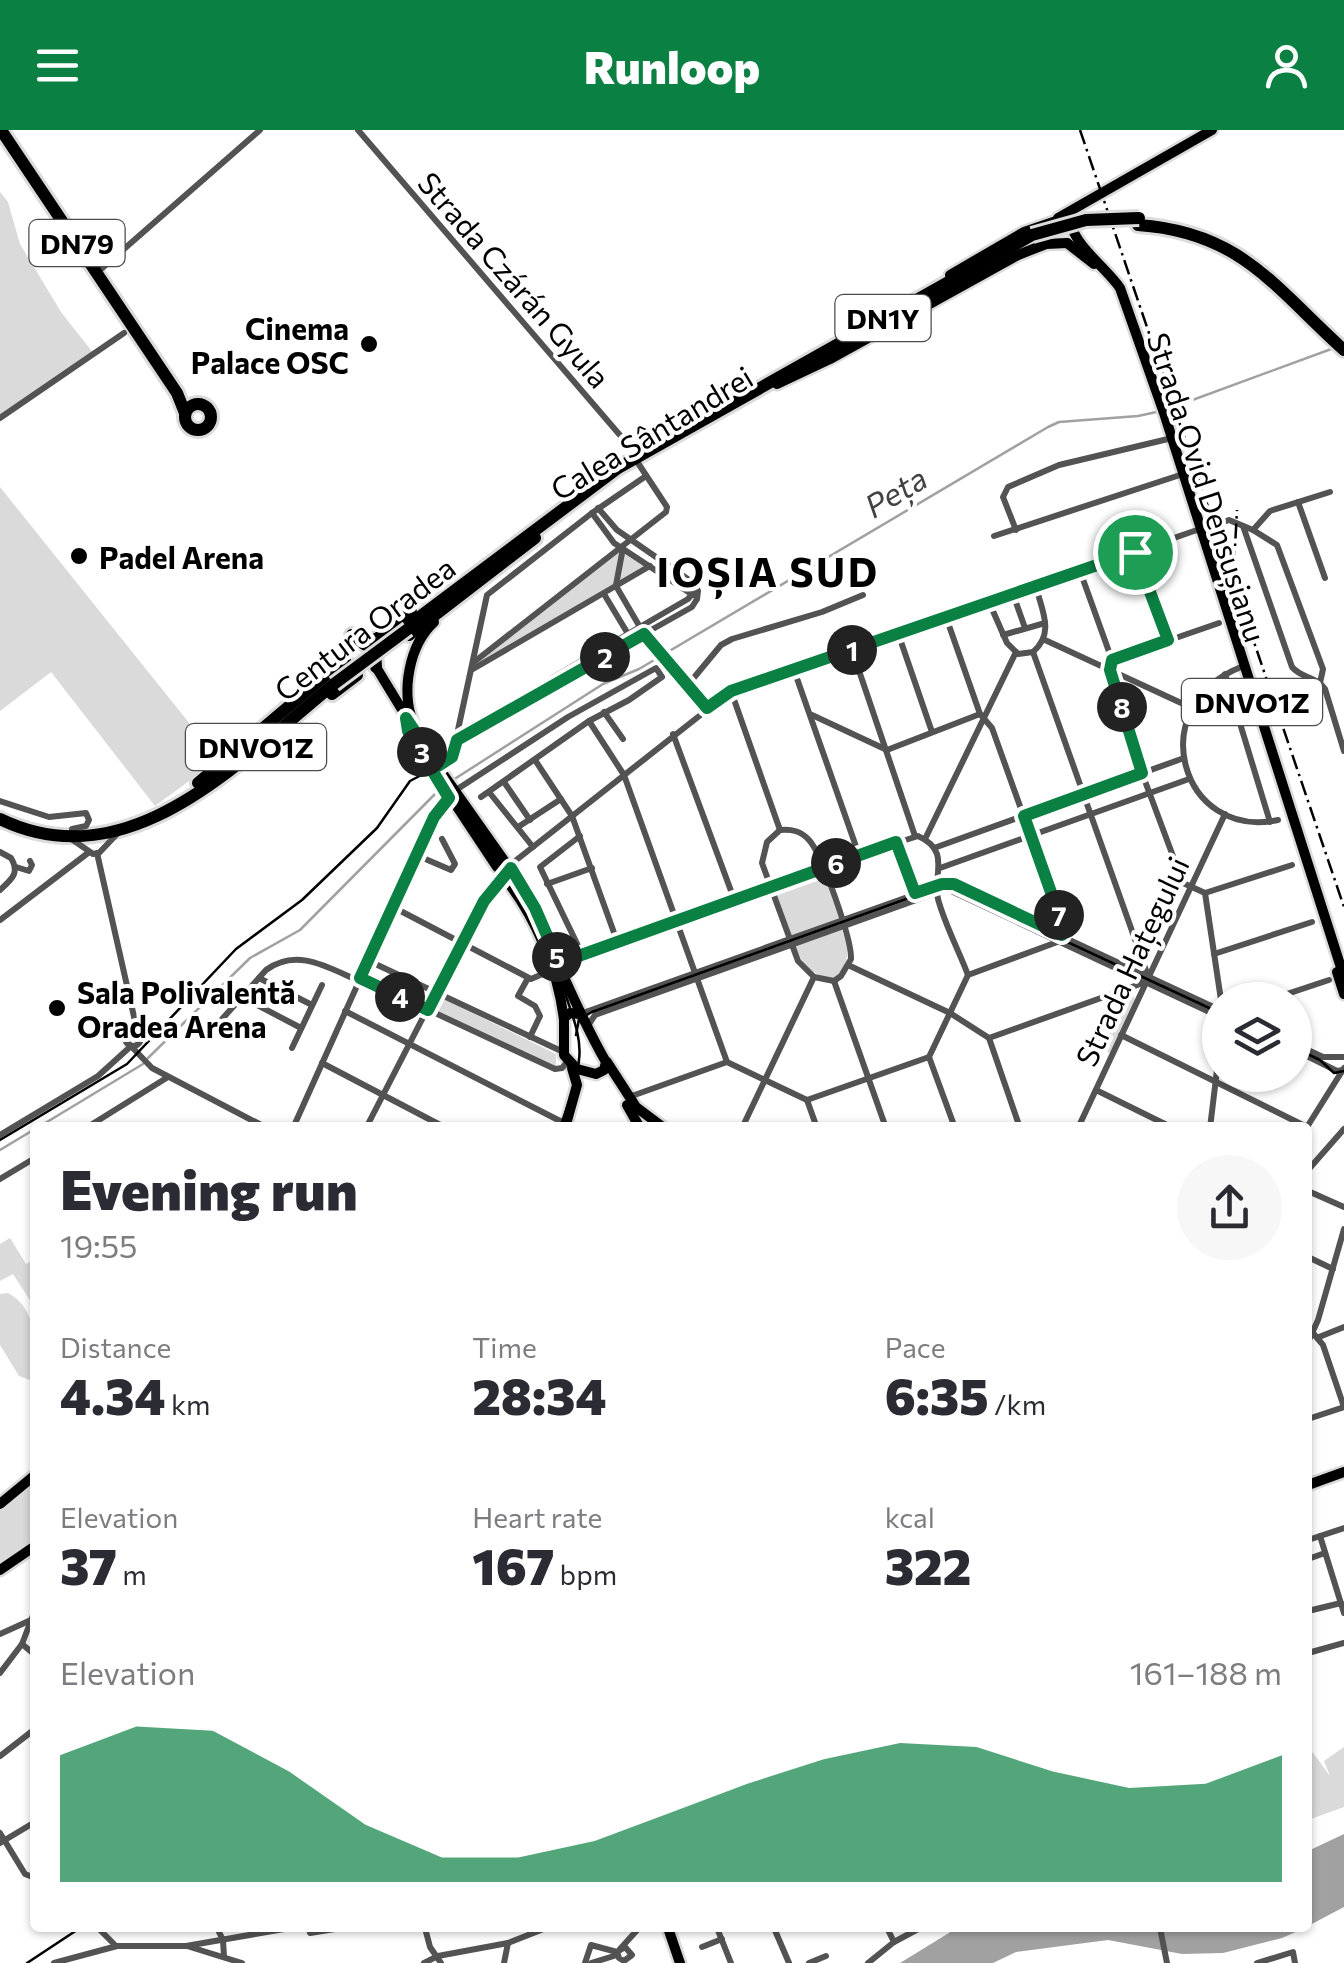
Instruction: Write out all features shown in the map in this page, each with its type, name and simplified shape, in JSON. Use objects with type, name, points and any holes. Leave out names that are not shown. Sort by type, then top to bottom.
[{"type":"highway","name":"DN79","points":[[4,130],[181,390],[191,408],[176,392],[4,130]]},
{"type":"highway","name":"DN1Y","points":[[735,402],[1033,238],[1086,220],[1192,227],[1246,250],[1336,336],[1344,350]]},
{"type":"highway","name":"DN1Y","points":[[777,384],[1033,238]]},
{"type":"highway","name":"Calea Sântandrei","points":[[552,522],[638,460],[777,384]]},
{"type":"highway","name":"Calea Sântandrei","points":[[574,500],[735,402]]},
{"type":"highway","points":[[432,598],[551,510],[574,500]]},
{"type":"highway","name":"Centura Oradea","points":[[407,628],[574,500]]},
{"type":"highway","points":[[413,610],[378,638],[358,640],[375,650],[377,663],[552,522]]},
{"type":"highway","name":"Centura Oradea","points":[[180,802],[222,775],[333,683],[552,522]]},
{"type":"highway","points":[[180,802],[345,659]]},
{"type":"highway","points":[[180,802],[192,801],[223,780],[356,676]]},
{"type":"highway","name":"DNVO1Z","points":[[0,816],[21,828],[65,834],[120,832],[180,802]]},
{"type":"highway","name":"DNVO1Z","points":[[65,834],[117,827],[180,802]]},
{"type":"main road","points":[[1054,242],[1048,234],[1054,220],[1212,130]]},
{"type":"main road","points":[[1071,235],[1075,214],[1084,204]]},
{"type":"main road","name":"DNVO1Z","points":[[735,402],[1024,232],[1054,220],[1071,235],[1018,255],[777,384]]},
{"type":"main road","name":"Strada Ovid Densușianu","points":[[1071,235],[1120,288],[1344,978]]},
{"type":"main road","name":"Strada Ovid Densușianu","points":[[1162,414],[1344,995]]},
{"type":"main road","points":[[424,746],[407,701],[414,654],[425,630],[459,604],[472,588]]},
{"type":"main road","points":[[377,663],[443,780]]},
{"type":"main road","points":[[406,718],[408,731],[503,869],[535,908],[556,966],[564,1020],[563,1049],[577,1085],[568,1122]]},
{"type":"main road","points":[[503,869],[638,1122]]},
{"type":"main road","points":[[564,1020],[569,1013],[579,1014]]},
{"type":"main road","points":[[569,1062],[612,1081],[629,1102],[656,1122]]},
{"type":"main road","points":[[568,1122],[580,1087],[604,1070],[606,1062]]},
{"type":"main road","points":[[1312,1484],[1344,1472]]},
{"type":"main road","points":[[0,1504],[30,1479]]},
{"type":"main road","points":[[0,1570],[30,1549]]},
{"type":"main road","points":[[671,1932],[682,1963]]},
{"type":"street","points":[[100,270],[260,130]]},
{"type":"street","name":"Strada Czárán Gyula","points":[[358,130],[638,460],[667,507],[666,512],[631,540]]},
{"type":"street","points":[[115,298],[127,324],[124,334]]},
{"type":"street","points":[[0,418],[124,334],[134,334],[153,356]]},
{"type":"street","points":[[1016,530],[1004,497],[1008,486],[1058,465],[1168,439]]},
{"type":"street","points":[[994,536],[1180,475]]},
{"type":"street","points":[[438,766],[452,757],[490,592],[595,510],[646,476]]},
{"type":"street","points":[[1253,530],[1270,510],[1330,492]]},
{"type":"street","points":[[1298,502],[1325,578]]},
{"type":"street","points":[[595,510],[694,595]]},
{"type":"street","points":[[595,510],[614,542],[694,595]]},
{"type":"street","points":[[369,1122],[503,869],[731,691],[1230,520],[1277,545],[1322,670],[1320,683]]},
{"type":"street","points":[[1243,526],[1292,667],[1296,673],[1320,683],[1328,694],[1344,751]]},
{"type":"street","points":[[472,666],[631,540]]},
{"type":"street","points":[[623,548],[616,586],[656,650],[707,708]]},
{"type":"street","points":[[1135,552],[1168,640]]},
{"type":"street","points":[[472,666],[650,566]]},
{"type":"street","points":[[1080,571],[1112,660],[1110,670],[1142,773],[1183,883],[1205,894],[1292,865]]},
{"type":"street","points":[[1016,652],[1033,652],[1045,640],[1036,586]]},
{"type":"street","points":[[604,594],[628,634]]},
{"type":"street","points":[[1013,594],[1024,628]]},
{"type":"street","points":[[458,736],[524,703],[694,595]]},
{"type":"street","points":[[687,686],[720,646],[732,639],[822,612],[863,595]]},
{"type":"street","points":[[989,602],[1003,635],[1016,652]]},
{"type":"street","points":[[946,617],[982,717],[992,728],[1064,929],[1061,938],[968,975],[930,1057],[953,1122]]},
{"type":"street","points":[[1003,635],[1045,623]]},
{"type":"street","points":[[1112,660],[1219,623]]},
{"type":"street","points":[[524,703],[552,678],[628,634],[642,631]]},
{"type":"street","points":[[898,633],[932,732]]},
{"type":"street","points":[[1045,640],[1192,708]]},
{"type":"street","points":[[852,650],[915,836]]},
{"type":"street","points":[[926,839],[1016,652]]},
{"type":"street","points":[[1033,652],[1147,980]]},
{"type":"street","points":[[1224,674],[1274,821],[1248,821],[1224,814],[1190,780],[1184,758],[1184,736],[1202,690],[1224,674],[1241,667]]},
{"type":"street","points":[[296,1122],[416,854],[451,793],[656,668],[662,678],[604,712],[481,797]]},
{"type":"street","points":[[794,670],[859,856]]},
{"type":"street","points":[[731,691],[780,830]]},
{"type":"street","points":[[604,712],[624,739]]},
{"type":"street","points":[[811,715],[886,750],[982,717]]},
{"type":"street","points":[[589,722],[624,775],[726,1062],[807,1100],[930,1057]]},
{"type":"street","points":[[542,734],[551,748]]},
{"type":"street","points":[[673,734],[734,900]]},
{"type":"street","points":[[934,848],[1184,758]]},
{"type":"street","points":[[534,760],[572,816],[617,941]]},
{"type":"street","points":[[940,868],[1190,780]]},
{"type":"street","points":[[504,782],[530,820]]},
{"type":"street","points":[[489,792],[534,846]]},
{"type":"street","points":[[518,827],[561,799]]},
{"type":"street","points":[[0,800],[50,817],[86,813],[88,823],[65,834]]},
{"type":"street","name":"Strada Hațegului","points":[[1081,1122],[1224,814]]},
{"type":"street","points":[[780,830],[793,830],[808,838],[843,922],[851,948],[848,965],[834,981],[814,976],[801,964],[762,863],[771,835],[780,830]]},
{"type":"street","points":[[0,920],[120,832]]},
{"type":"street","points":[[65,834],[92,853],[132,1018],[141,1038],[130,1042]]},
{"type":"street","points":[[580,836],[540,868],[582,954]]},
{"type":"street","points":[[530,1037],[540,1018],[535,1006],[518,996],[526,981],[582,954],[915,836],[926,839],[934,848],[940,868],[938,888],[968,975]]},
{"type":"street","points":[[416,854],[451,870],[456,864],[442,839]]},
{"type":"street","points":[[896,842],[915,893]]},
{"type":"street","points":[[0,852],[19,867],[0,890]]},
{"type":"street","points":[[547,884],[592,868]]},
{"type":"street","points":[[484,901],[503,869]]},
{"type":"street","points":[[843,922],[915,893],[957,885],[1202,1006]]},
{"type":"street","points":[[492,889],[511,886]]},
{"type":"street","points":[[586,1028],[594,1014],[938,888]]},
{"type":"street","points":[[1205,894],[1218,982]]},
{"type":"street","points":[[393,907],[526,981]]},
{"type":"street","points":[[1214,954],[1312,922]]},
{"type":"street","points":[[206,1037],[273,965],[301,958],[360,979],[555,1069],[569,1062]]},
{"type":"street","points":[[368,961],[563,1049]]},
{"type":"street","points":[[1132,985],[1132,972],[1142,962],[1156,962],[1156,973],[1162,983]]},
{"type":"street","points":[[848,965],[950,1014],[989,1038],[1018,1122]]},
{"type":"street","points":[[579,1014],[695,976]]},
{"type":"street","points":[[745,1122],[814,976]]},
{"type":"street","points":[[259,978],[312,1005]]},
{"type":"street","points":[[989,1038],[1147,980],[1162,983],[1202,1004]]},
{"type":"street","points":[[1312,986],[1329,980]]},
{"type":"street","points":[[834,981],[884,1122]]},
{"type":"street","points":[[292,1048],[322,985]]},
{"type":"street","points":[[1122,989],[1136,1003]]},
{"type":"street","points":[[242,997],[301,1028]]},
{"type":"street","points":[[345,1011],[559,1122]]},
{"type":"street","points":[[132,1018],[130,1042],[152,1068],[255,1122]]},
{"type":"street","points":[[0,1135],[98,1076],[137,1030]]},
{"type":"street","points":[[1121,1036],[1202,1074]]},
{"type":"street","points":[[1312,1053],[1344,1058]]},
{"type":"street","points":[[1312,1057],[1337,1071],[1344,1069]]},
{"type":"street","points":[[629,1102],[726,1062]]},
{"type":"street","points":[[322,1063],[435,1122]]},
{"type":"street","points":[[1310,1122],[1344,1069]]},
{"type":"street","points":[[96,1122],[168,1077]]},
{"type":"street","points":[[1096,1090],[1161,1122]]},
{"type":"street","points":[[1211,1122],[1214,1092]]},
{"type":"street","points":[[1238,1092],[1297,1122]]},
{"type":"street","points":[[807,1100],[815,1122]]},
{"type":"street","points":[[1312,1165],[1344,1129]]},
{"type":"street","points":[[0,1179],[30,1161]]},
{"type":"street","points":[[1312,1193],[1344,1207]]},
{"type":"street","points":[[1312,1418],[1344,1407],[1313,1332],[1344,1229]]},
{"type":"street","points":[[1312,1258],[1334,1266]]},
{"type":"street","points":[[1334,1266],[1344,1260]]},
{"type":"street","points":[[1313,1332],[1344,1328]]},
{"type":"street","points":[[1312,1539],[1344,1528]]},
{"type":"street","points":[[1320,1536],[1340,1586],[1344,1613]]},
{"type":"street","points":[[1312,1558],[1326,1553]]},
{"type":"street","points":[[1312,1610],[1341,1603]]},
{"type":"street","points":[[0,1634],[30,1620]]},
{"type":"street","points":[[0,1673],[22,1644],[30,1624]]},
{"type":"street","points":[[1312,1654],[1344,1643]]},
{"type":"street","points":[[22,1644],[30,1651]]},
{"type":"street","points":[[0,1756],[30,1733]]},
{"type":"street","points":[[30,1824],[1,1839],[30,1876]]},
{"type":"street","points":[[101,1932],[118,1946]]},
{"type":"street","points":[[219,1932],[224,1940],[224,1957]]},
{"type":"street","points":[[54,1963],[118,1946],[186,1946],[268,1932]]},
{"type":"street","points":[[426,1932],[439,1960]]},
{"type":"street","points":[[424,1963],[508,1944],[536,1932]]},
{"type":"street","points":[[628,1932],[631,1956]]},
{"type":"street","points":[[631,1956],[618,1952],[591,1945],[588,1963],[618,1952],[635,1932]]},
{"type":"street","points":[[719,1932],[731,1963]]},
{"type":"street","points":[[779,1932],[789,1963]]},
{"type":"street","points":[[888,1932],[894,1942]]},
{"type":"street","points":[[868,1963],[913,1932]]},
{"type":"street","points":[[1161,1932],[1167,1963]]},
{"type":"street","points":[[98,1952],[105,1946],[106,1938]]},
{"type":"street","points":[[702,1947],[722,1939]]},
{"type":"street","points":[[504,1963],[508,1944]]},
{"type":"street","points":[[186,1946],[242,1963]]},
{"type":"street","points":[[618,1952],[624,1961],[631,1956]]},
{"type":"street","points":[[1257,1963],[1284,1959],[1292,1952],[1295,1963]]},
{"type":"street","points":[[810,1963],[826,1956]]},
{"type":"shaded area","points":[[0,192],[8,202],[20,244],[61,312],[94,354],[0,420]]},
{"type":"shaded area","points":[[0,487],[198,734],[215,762],[155,806],[51,672],[0,711]]},
{"type":"shaded area","points":[[623,548],[650,566],[472,669],[473,663]]},
{"type":"shaded area","points":[[822,867],[842,920],[789,938],[771,886]]},
{"type":"shaded area","points":[[841,927],[847,955],[833,980],[808,968],[794,944]]},
{"type":"shaded area","points":[[1122,989],[1133,995],[1136,1003],[1112,1054],[1092,1044]]},
{"type":"shaded area","points":[[442,998],[556,1054],[556,1068],[435,1011]]},
{"type":"shaded area","points":[[10,1238],[26,1264],[30,1262],[30,1300],[13,1274],[0,1281],[0,1244]]},
{"type":"shaded area","points":[[8,1293],[18,1300],[30,1318],[30,1380],[19,1376],[0,1345],[0,1294]]},
{"type":"shaded area","points":[[30,1479],[30,1549],[0,1570],[0,1504]]},
{"type":"shaded area","points":[[1344,1747],[1344,1807],[1312,1819],[1312,1751],[1330,1776],[1324,1761]]},
{"type":"shaded area","points":[[1344,1834],[1344,1907],[1312,1924],[1312,1849]]},
{"type":"shaded area","points":[[950,1932],[1296,1932],[1223,1953],[1182,1954],[1108,1940],[1016,1952],[993,1963],[900,1963]]},
{"type":"waterway","name":"Peța","points":[[1168,409],[1334,348]]},
{"type":"waterway","name":"Peța","points":[[453,780],[603,684],[639,669],[1048,427],[1059,422],[1161,411]]},
{"type":"waterway","name":"Peța","points":[[148,1058],[250,958],[300,930],[442,787]]},
{"type":"waterway","name":"Peța","points":[[47,1122],[143,1064]]},
{"type":"waterway","name":"Peța","points":[[0,1150],[30,1132]]},
{"type":"tram line","points":[[30,1122],[127,1064],[236,949],[302,900],[377,828],[410,781],[427,772],[443,779],[496,856],[554,963],[576,1026],[580,1051],[562,1122]]},
{"type":"tram line","points":[[576,1035],[579,1019],[592,1012],[945,885],[1202,1005]]},
{"type":"tram line","points":[[1312,1056],[1334,1073],[1344,1071]]},
{"type":"tram line","points":[[0,1140],[30,1122]]},
{"type":"tram line","points":[[27,1963],[74,1932]]},
{"type":"tram line","points":[[671,1932],[682,1963]]},
{"type":"railway","points":[[1080,130],[1344,907]]},
{"type":"railway","points":[[1234,566],[1237,510]]},
{"type":"place","name":"Cinema Palace OSC","points":[[369,344]]},
{"type":"place","name":"Padel Arena","points":[[79,556]]},
{"type":"place","name":"Sala Polivalentă Oradea Arena","points":[[57,1008]]},
{"type":"district","name":"IOȘIA SUD","points":[[768,570]]},
{"type":"route","points":[[1135,552],[1168,640],[1112,660],[1110,670],[1142,773],[1024,816],[1064,929],[1062,935],[954,884],[915,893],[896,842],[559,963],[535,908],[511,868],[484,901],[428,1010],[360,978],[434,817],[449,798],[408,731],[406,718],[438,766],[452,757],[457,740],[644,634],[707,708],[731,691],[1135,552]]}]
